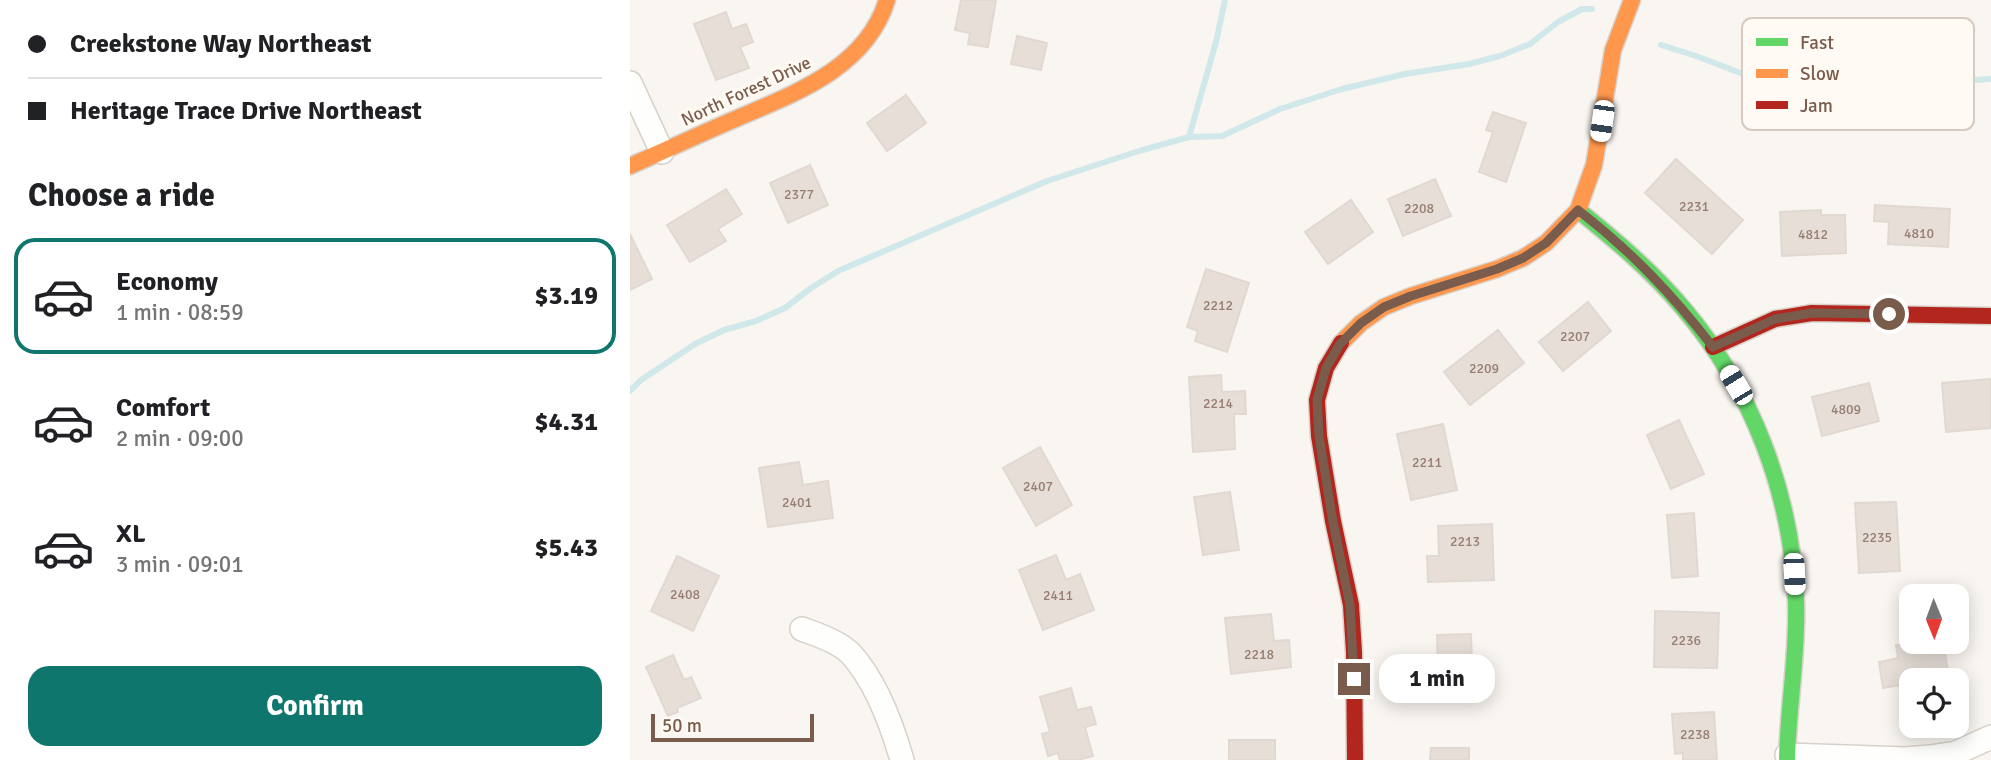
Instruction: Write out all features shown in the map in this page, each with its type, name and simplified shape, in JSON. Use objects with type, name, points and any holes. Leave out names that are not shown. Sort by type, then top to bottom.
[{"type":"street","name":"North Forest Drive","points":[[630,166],[785,97],[838,67],[858,51],[874,32],[887,0]]},
{"type":"street","points":[[1355,760],[1354,652],[1350,605],[1319,436],[1317,400],[1326,368],[1340,344],[1361,323],[1384,307],[1523,258],[1546,243],[1578,210],[1594,165],[1614,50],[1632,0]]},
{"type":"street","points":[[630,83],[662,152]]},
{"type":"street","points":[[1578,210],[1659,281],[1713,347],[1736,385],[1759,435],[1773,472],[1788,531],[1794,574],[1796,626],[1787,758],[1930,757],[1956,753],[1991,737]]},
{"type":"street","points":[[1713,347],[1775,319],[1812,313],[1991,316]]},
{"type":"street","points":[[802,629],[828,639],[849,652],[878,697],[902,760]]},
{"type":"building","points":[[961,0],[996,0],[988,47],[968,44],[970,33],[955,30]]},
{"type":"building","points":[[726,12],[732,29],[746,24],[753,42],[740,47],[749,68],[716,80],[694,24]]},
{"type":"building","points":[[1017,36],[1047,43],[1041,70],[1011,64]]},
{"type":"building","points":[[906,95],[926,123],[887,151],[867,123]]},
{"type":"building","points":[[1493,112],[1526,123],[1506,182],[1479,172],[1493,132],[1486,130]]},
{"type":"building","points":[[1676,159],[1743,220],[1712,254],[1645,193]]},
{"type":"building","points":[[810,165],[828,205],[788,223],[770,183]]},
{"type":"building","points":[[1435,179],[1451,216],[1403,236],[1388,199]]},
{"type":"building","points":[[726,189],[742,214],[718,229],[726,241],[690,262],[667,225]]},
{"type":"building","points":[[1351,200],[1373,232],[1328,264],[1305,232]]},
{"type":"building","points":[[1875,205],[1950,209],[1948,247],[1888,244],[1889,222],[1874,221]]},
{"type":"building","points":[[1821,210],[1821,215],[1845,215],[1846,253],[1782,256],[1780,212]]},
{"type":"building","points":[[630,234],[652,279],[630,290]]},
{"type":"building","points":[[1206,269],[1249,283],[1227,352],[1195,341],[1198,331],[1187,327]]},
{"type":"building","points":[[1588,302],[1611,331],[1563,371],[1539,342]]},
{"type":"building","points":[[1498,330],[1524,363],[1470,405],[1444,372]]},
{"type":"building","points":[[1221,375],[1222,392],[1245,391],[1246,414],[1234,414],[1235,449],[1193,452],[1189,377]]},
{"type":"building","points":[[1991,379],[1991,428],[1946,432],[1942,383]]},
{"type":"building","points":[[1869,383],[1879,421],[1822,436],[1812,397]]},
{"type":"building","points":[[1679,420],[1704,474],[1671,489],[1647,435]]},
{"type":"building","points":[[1443,424],[1457,490],[1411,500],[1397,434]]},
{"type":"building","points":[[1040,447],[1072,505],[1036,526],[1003,468]]},
{"type":"building","points":[[799,462],[803,485],[828,481],[833,518],[768,527],[759,468]]},
{"type":"building","points":[[1230,492],[1239,550],[1203,555],[1194,497]]},
{"type":"building","points":[[1896,502],[1900,571],[1859,573],[1855,503]]},
{"type":"building","points":[[1694,513],[1698,576],[1672,578],[1667,515]]},
{"type":"building","points":[[1492,524],[1494,580],[1428,582],[1427,556],[1439,556],[1438,526]]},
{"type":"building","points":[[1056,555],[1066,580],[1080,574],[1094,610],[1043,630],[1019,570]]},
{"type":"building","points":[[677,556],[719,576],[693,631],[651,611]]},
{"type":"building","points":[[1655,611],[1719,613],[1717,668],[1654,667]]},
{"type":"building","points":[[1271,614],[1274,641],[1289,640],[1291,667],[1231,674],[1225,618]]},
{"type":"building","points":[[1471,634],[1473,692],[1439,693],[1437,635]]},
{"type":"building","points":[[1899,644],[1899,654],[1945,654],[1947,668],[1899,668],[1899,685],[1883,688],[1879,662],[1898,658],[1896,645]]},
{"type":"building","points":[[673,655],[684,680],[691,677],[701,698],[677,708],[678,712],[668,716],[646,667]]},
{"type":"building","points":[[1071,688],[1077,710],[1091,707],[1096,724],[1085,727],[1093,756],[1078,760],[1060,760],[1058,753],[1048,756],[1042,734],[1050,732],[1040,697]]},
{"type":"building","points":[[1714,712],[1717,760],[1683,760],[1683,753],[1675,754],[1672,714]]},
{"type":"building","points":[[1229,740],[1275,740],[1275,760],[1229,760]]},
{"type":"building","points":[[1431,748],[1469,748],[1469,760],[1430,760]]},
{"type":"waterway","points":[[1189,137],[1225,0]]},
{"type":"waterway","points":[[630,391],[641,380],[695,344],[724,330],[756,321],[785,308],[838,271],[1047,181],[1189,137],[1222,136],[1280,109],[1342,89],[1500,56],[1530,44],[1558,22],[1582,9],[1592,9]]},
{"type":"waterway","points":[[1661,45],[1742,74]]},
{"type":"waterway","points":[[1974,80],[1991,79]]},
{"type":"traffic: fast","points":[[1578,210],[1646,269],[1671,294],[1708,339],[1748,408],[1764,445],[1786,521],[1796,601],[1796,641],[1787,760]]},
{"type":"traffic: slow","points":[[630,166],[803,89],[825,76],[863,44],[877,24],[887,0]]},
{"type":"traffic: slow","points":[[1341,343],[1361,323],[1384,307],[1523,258],[1546,243],[1578,210],[1594,165],[1613,50],[1632,0]]},
{"type":"traffic: jam","points":[[1713,347],[1775,319],[1812,313],[1991,316]]},
{"type":"traffic: jam","points":[[1341,343],[1326,368],[1317,400],[1319,436],[1333,521],[1351,605],[1355,760]]},
{"type":"route","points":[[1354,679],[1350,605],[1319,436],[1317,400],[1326,368],[1340,344],[1361,323],[1384,307],[1523,258],[1546,243],[1578,210],[1659,281],[1713,347],[1775,319],[1812,313],[1889,314]]}]
